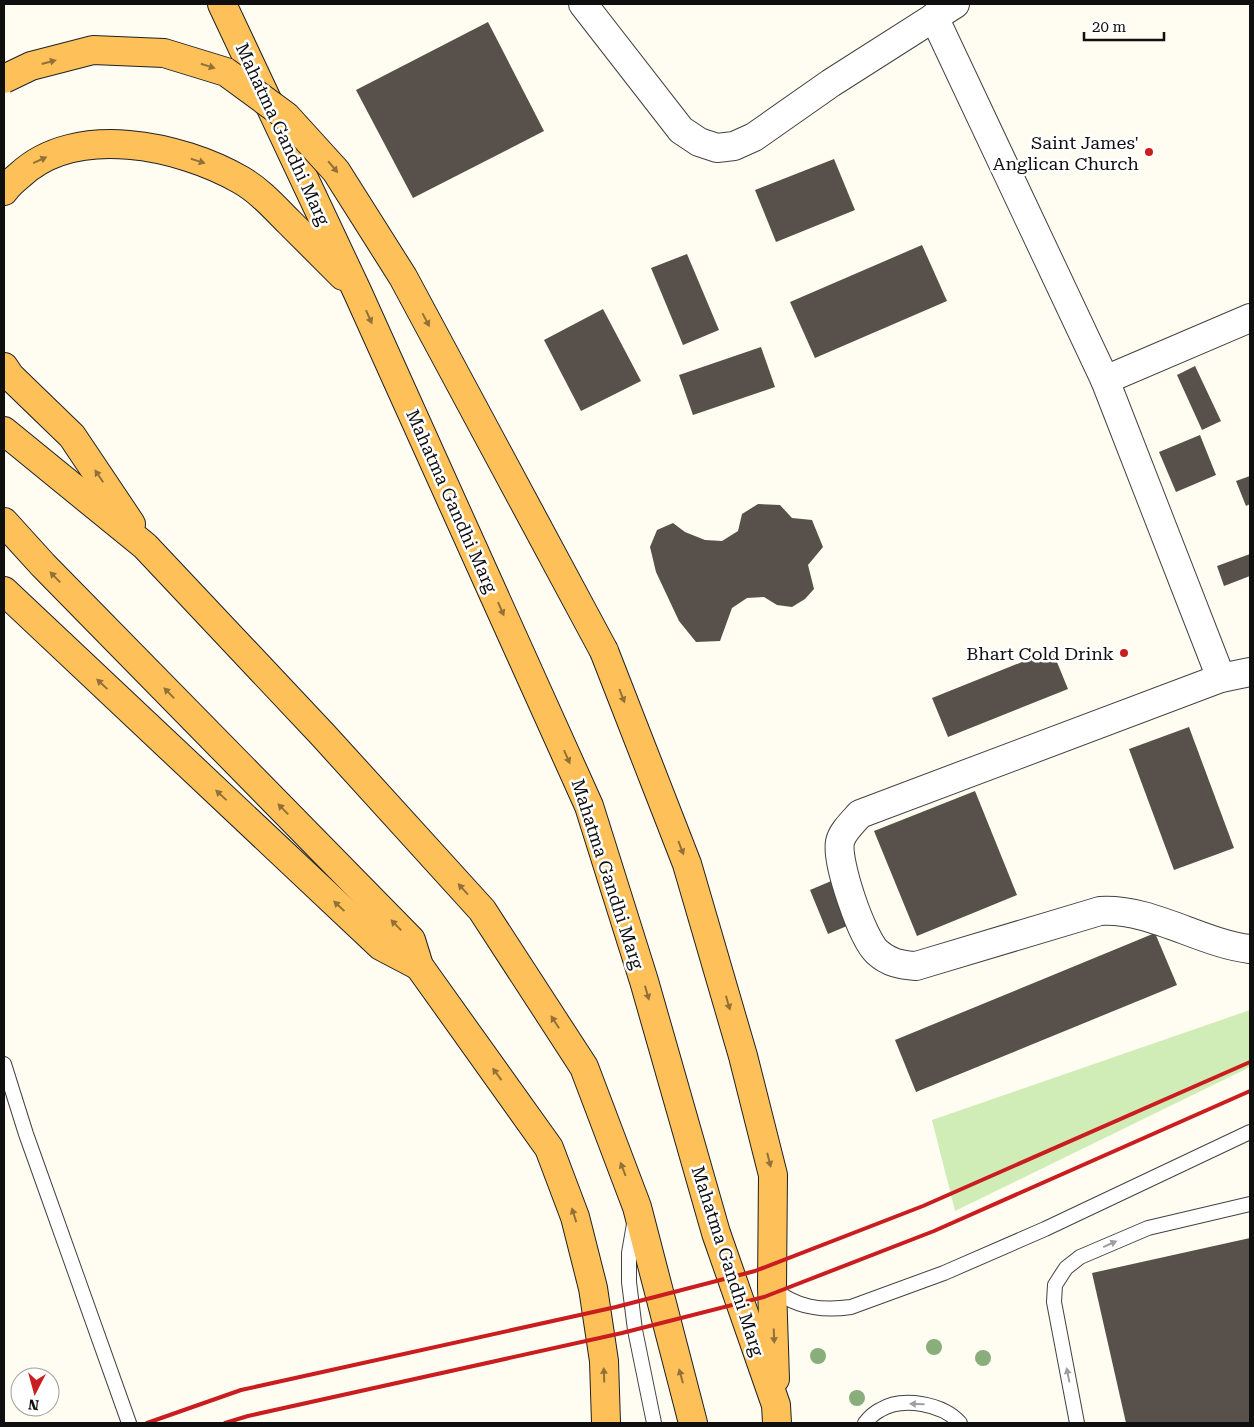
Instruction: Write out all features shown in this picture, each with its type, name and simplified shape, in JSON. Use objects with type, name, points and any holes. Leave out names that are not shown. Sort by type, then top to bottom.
[{"type":"highway","name":"Mahatma Gandhi Marg","points":[[222,4],[357,291],[589,806],[644,981],[716,1233],[776,1414]]},
{"type":"highway","points":[[4,79],[31,66],[93,50],[164,53],[226,72],[286,116],[336,171],[404,277],[604,651],[687,864],[743,1056],[772,1175],[772,1287],[776,1414]]},
{"type":"highway","name":"Mahatma Gandhi Marg","points":[[4,191],[32,164],[54,153],[77,147],[106,144],[126,145],[162,151],[202,161],[242,180],[262,194],[357,291]]},
{"type":"highway","points":[[4,367],[10,376],[72,436],[145,546]]},
{"type":"highway","points":[[4,431],[145,546],[323,735],[482,910],[584,1067],[637,1207],[693,1423]]},
{"type":"highway","points":[[4,522],[50,572],[411,940],[419,966],[549,1148],[575,1217],[593,1288],[604,1361],[606,1423]]},
{"type":"highway","points":[[4,591],[381,946],[419,966]]},
{"type":"street","points":[[583,4],[681,130],[699,142],[717,148],[734,146],[754,137],[939,8],[1105,380],[1221,678]]},
{"type":"street","points":[[1105,380],[1250,318]]},
{"type":"street","points":[[1250,672],[1221,678],[860,814],[840,839],[838,852],[842,869],[865,933],[876,951],[885,959],[898,965],[916,966],[1100,911],[1114,910],[1190,931],[1224,944],[1250,949]]},
{"type":"lane","points":[[4,1064],[26,1134],[128,1423]]},
{"type":"lane","points":[[772,1287],[783,1297],[796,1304],[834,1310],[850,1307],[944,1273],[1054,1225],[1250,1132]]},
{"type":"lane","points":[[1077,1423],[1054,1302],[1055,1285],[1066,1268],[1080,1258],[1148,1228],[1250,1204]]},
{"type":"lane","points":[[637,1207],[630,1253],[630,1282],[635,1330],[654,1423]]},
{"type":"lane","points":[[865,1423],[880,1409],[902,1404],[918,1404],[933,1406],[946,1411],[960,1423]]},
{"type":"green space","points":[[1250,1010],[1250,1067],[955,1211],[932,1120]]},
{"type":"building","points":[[488,22],[544,131],[413,198],[356,90]]},
{"type":"building","points":[[834,159],[855,210],[776,242],[755,190]]},
{"type":"building","points":[[922,245],[947,301],[815,358],[790,302]]},
{"type":"building","points":[[687,254],[719,330],[683,345],[651,268]]},
{"type":"building","points":[[603,309],[641,381],[581,411],[544,340]]},
{"type":"building","points":[[761,347],[775,387],[693,415],[679,375]]},
{"type":"building","points":[[1195,366],[1221,421],[1202,430],[1177,375]]},
{"type":"building","points":[[1200,435],[1216,475],[1176,492],[1159,452]]},
{"type":"building","points":[[1250,476],[1250,504],[1246,506],[1236,481]]},
{"type":"building","points":[[758,504],[780,505],[792,518],[812,520],[823,547],[808,565],[814,589],[805,599],[792,607],[777,605],[764,597],[747,598],[732,608],[720,641],[696,642],[679,621],[656,572],[650,547],[657,530],[673,523],[685,532],[705,540],[722,541],[738,531],[742,514]]},
{"type":"building","points":[[1250,554],[1250,576],[1224,586],[1217,566]]},
{"type":"building","points":[[1052,650],[1068,689],[948,737],[932,698]]},
{"type":"building","points":[[1189,727],[1234,848],[1174,870],[1129,749]]},
{"type":"building","points":[[975,791],[1017,895],[917,936],[874,831]]},
{"type":"building","points":[[836,879],[854,923],[828,934],[810,890]]},
{"type":"building","points":[[1155,933],[1177,985],[916,1092],[895,1040]]},
{"type":"building","points":[[1250,1238],[1250,1423],[1126,1423],[1092,1273]]},
{"type":"railway","points":[[147,1423],[241,1390],[616,1307],[755,1271],[923,1206],[1250,1062]]},
{"type":"railway","points":[[225,1423],[248,1416],[622,1333],[764,1297],[934,1231],[1250,1091]]},
{"type":"place","name":"Saint James' Anglican Church","points":[[1149,152]]},
{"type":"place","name":"Bhart Cold Drink","points":[[1124,653]]}]
